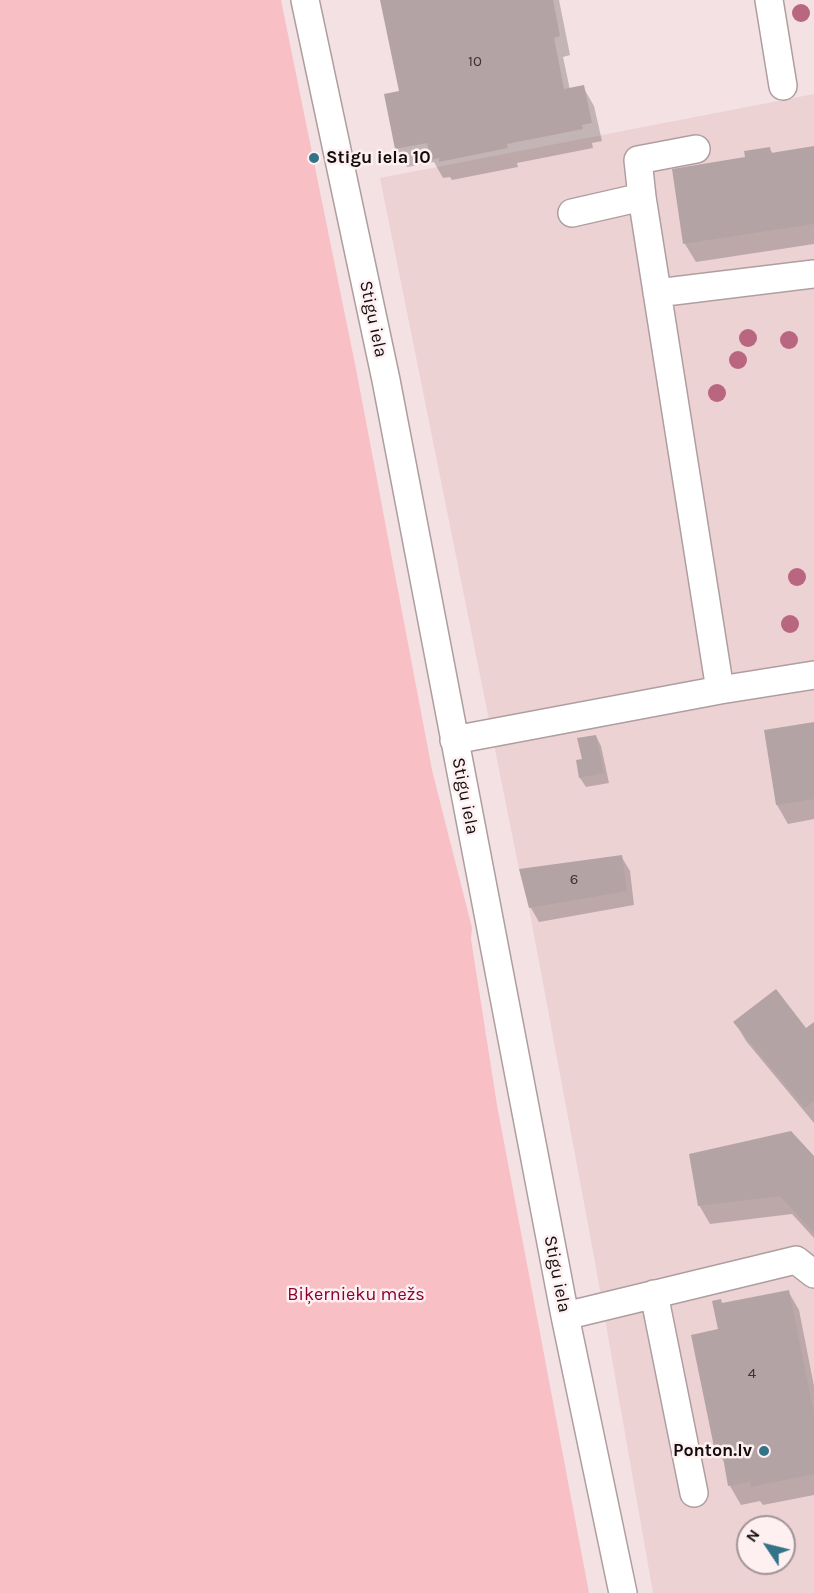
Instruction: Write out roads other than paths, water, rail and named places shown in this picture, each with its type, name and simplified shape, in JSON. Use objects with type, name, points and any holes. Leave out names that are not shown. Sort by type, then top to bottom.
[{"type":"street","name":"Stigu iela","points":[[305,0],[386,380],[565,1316],[623,1593]]},
{"type":"street","points":[[769,0],[783,86]]},
{"type":"street","points":[[696,149],[638,160],[720,690]]},
{"type":"street","points":[[572,213],[642,197]]},
{"type":"street","points":[[657,293],[814,277]]},
{"type":"street","points":[[454,740],[720,690],[814,675]]},
{"type":"street","points":[[565,1316],[796,1260],[814,1274]]},
{"type":"street","points":[[654,1294],[694,1493]]},
{"type":"place","name":"Stigu iela 10","points":[[314,158]]},
{"type":"place","name":"Ponton.lv","points":[[764,1451]]},
{"type":"park label","name":"Biķernieku mežs","points":[[356,1295]]}]
